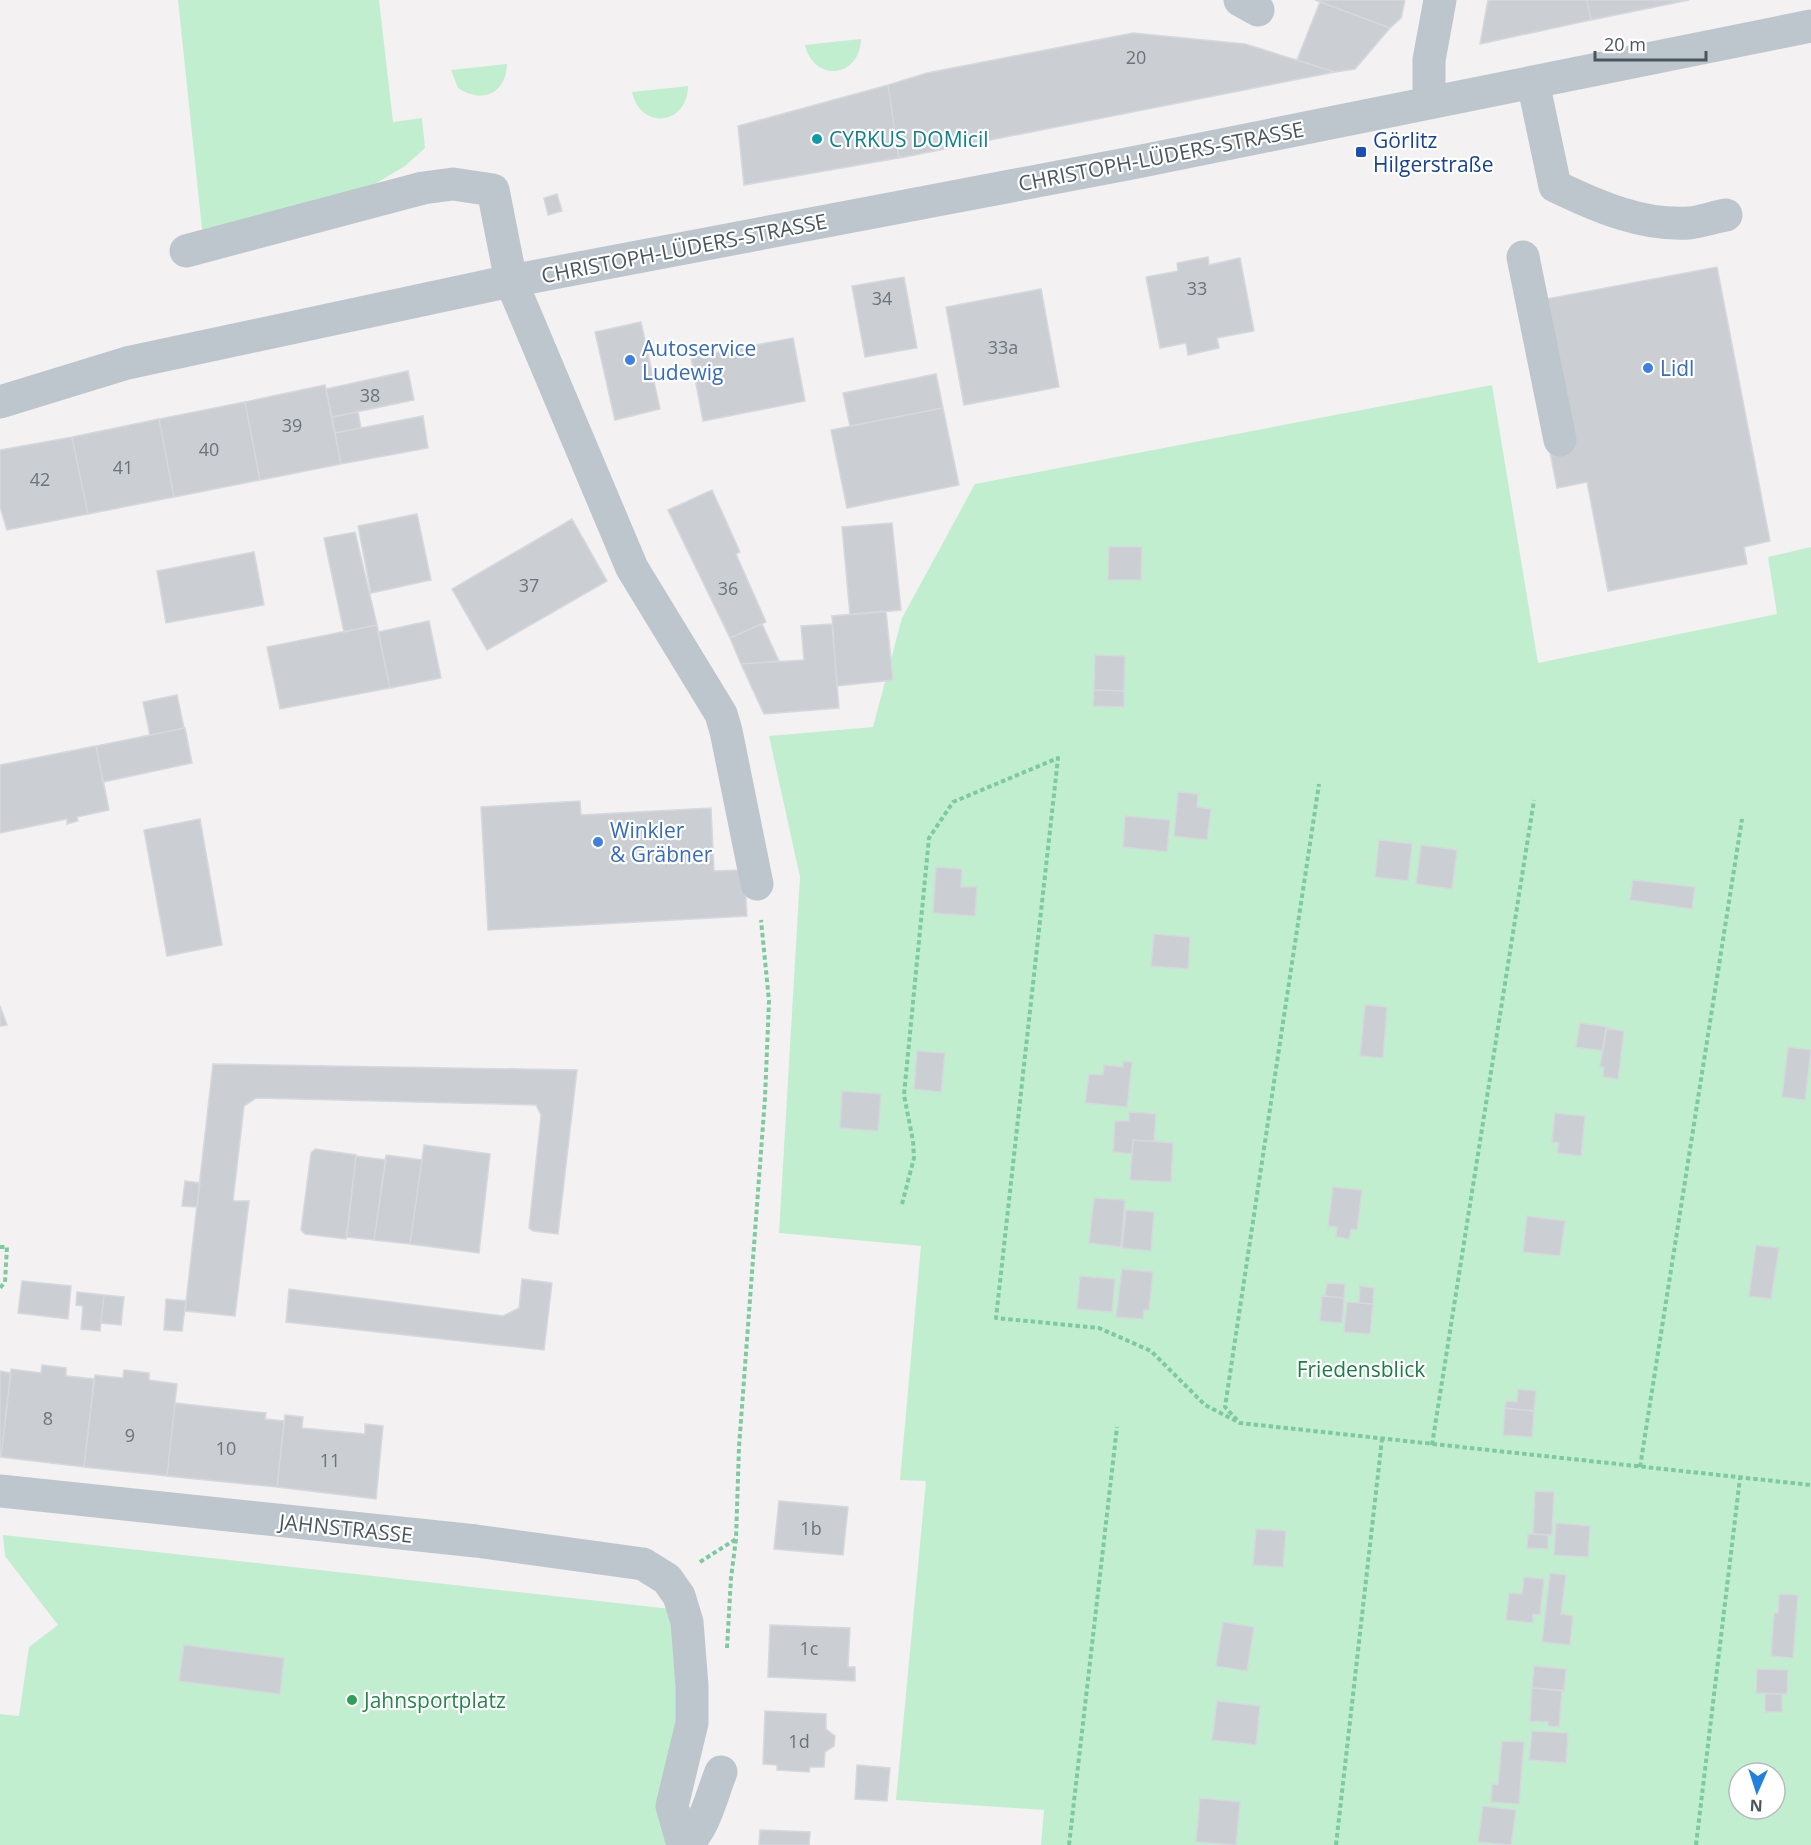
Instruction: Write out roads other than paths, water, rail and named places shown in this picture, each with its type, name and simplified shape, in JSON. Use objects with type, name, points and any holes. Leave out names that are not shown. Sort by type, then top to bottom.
[{"type":"street","points":[[1429,102],[1429,60],[1440,0]]},
{"type":"street","name":"CHRISTOPH-LÜDERS-STRASSE","points":[[0,402],[126,363],[511,281],[1132,163],[1811,26]]},
{"type":"street","points":[[1533,82],[1556,186],[1603,209],[1649,220],[1689,223],[1726,215]]},
{"type":"street","points":[[186,251],[423,188],[453,184],[493,190],[511,281]]},
{"type":"street","points":[[1523,257],[1560,440]]},
{"type":"street","name":"CHRISTOPH-LÜDERS-STRASSE","points":[[511,281],[632,568],[721,714],[757,885]]},
{"type":"street","name":"JAHNSTRASSE","points":[[0,1491],[476,1541],[643,1564],[667,1579],[679,1596],[687,1622],[692,1686],[692,1723],[672,1806],[684,1845]]},
{"type":"street","points":[[684,1845],[699,1829],[721,1772]]},
{"type":"place","name":"CYRKUS DOMicil","points":[[817,139]]},
{"type":"place","name":"Görlitz Hilgerstraße","points":[[1361,152]]},
{"type":"place","name":"Autoservice Ludewig","points":[[630,360]]},
{"type":"place","name":"Lidl","points":[[1648,368]]},
{"type":"place","name":"Winkler & Gräbner","points":[[598,842]]},
{"type":"place","name":"Jahnsportplatz","points":[[352,1700]]},
{"type":"park label","name":"Friedensblick","points":[[1361,1369]]}]
